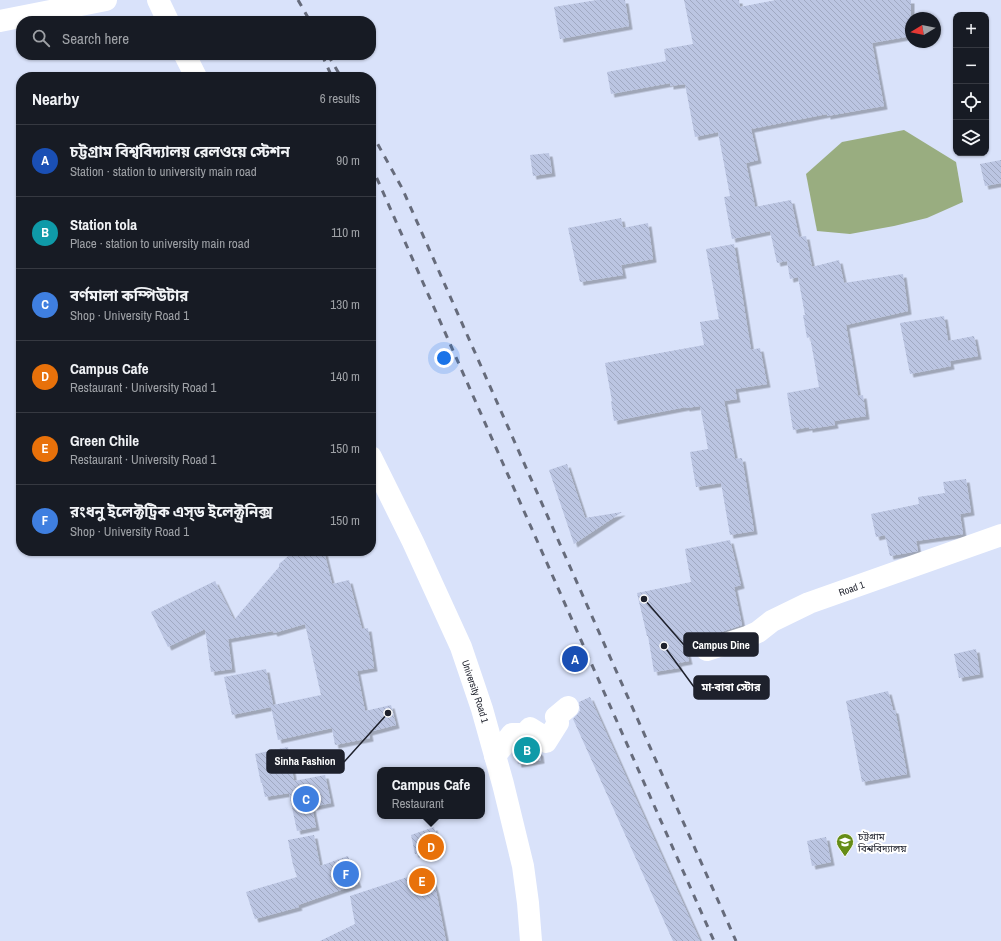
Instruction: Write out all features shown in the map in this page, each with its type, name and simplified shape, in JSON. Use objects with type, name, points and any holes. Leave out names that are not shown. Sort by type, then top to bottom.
[{"type":"main road","points":[[25,16],[106,0]]},
{"type":"main road","points":[[158,0],[166,16]]},
{"type":"main road","points":[[0,21],[16,18]]},
{"type":"main road","points":[[188,60],[194,72]]},
{"type":"main road","name":"University Road 1","points":[[376,467],[413,542],[461,647],[482,709],[523,866],[531,941]]},
{"type":"main road","name":"Road 1","points":[[707,650],[758,632],[772,621],[809,603],[1001,535]]},
{"type":"main road","points":[[495,756],[512,734],[525,734],[530,728],[538,733],[546,742],[558,723],[556,717],[568,707]]},
{"type":"shaded area","points":[[904,130],[956,162],[963,202],[927,218],[894,226],[850,234],[817,231],[806,174],[842,142]]},
{"type":"building","points":[[597,0],[625,0],[629,26],[560,39],[554,7]]},
{"type":"building","points":[[684,0],[739,0],[740,7],[776,0],[911,0],[911,12],[905,12],[905,37],[872,43],[884,106],[827,116],[827,114],[751,129],[758,160],[746,163],[755,207],[791,200],[799,237],[806,236],[812,267],[839,260],[844,283],[903,274],[908,311],[846,325],[858,396],[863,395],[866,416],[834,421],[835,425],[793,430],[787,393],[819,387],[810,337],[807,338],[803,315],[805,315],[798,277],[790,279],[787,261],[777,263],[770,231],[732,239],[724,197],[730,196],[718,132],[695,137],[685,84],[670,86],[670,83],[611,94],[607,72],[666,61],[664,49],[693,44]]},
{"type":"building","points":[[549,153],[552,173],[533,176],[530,155]]},
{"type":"building","points":[[1001,160],[1001,183],[985,186],[980,164]]},
{"type":"building","points":[[621,218],[623,228],[648,223],[653,259],[621,265],[623,275],[580,282],[568,228]]},
{"type":"building","points":[[734,244],[751,350],[760,348],[767,384],[735,389],[737,399],[724,401],[735,459],[742,458],[754,531],[730,535],[721,483],[696,487],[690,452],[708,449],[700,406],[686,407],[614,421],[605,363],[704,345],[700,322],[719,319],[706,249]]},
{"type":"building","points":[[944,316],[948,341],[974,336],[978,356],[950,361],[951,366],[910,374],[900,323]]},
{"type":"building","points":[[567,464],[585,518],[622,512],[574,544],[549,470]]},
{"type":"building","points":[[966,479],[971,512],[960,514],[963,534],[916,541],[918,551],[890,556],[885,535],[876,537],[871,514],[919,504],[918,497],[945,493],[943,482]]},
{"type":"building","points":[[730,540],[741,585],[734,587],[742,625],[703,638],[698,641],[696,646],[686,648],[689,661],[678,663],[679,668],[654,672],[648,636],[637,593],[691,582],[685,549]]},
{"type":"building","points":[[288,556],[325,556],[332,584],[349,580],[362,629],[368,628],[374,668],[357,671],[365,711],[391,705],[396,725],[369,732],[370,738],[335,745],[332,728],[278,740],[271,707],[232,715],[224,677],[266,669],[273,705],[321,695],[305,624],[274,633],[273,631],[228,639],[232,669],[211,672],[205,629],[168,647],[151,612],[215,581],[234,620],[279,567],[279,564]]},
{"type":"building","points":[[976,649],[980,674],[959,678],[954,654]]},
{"type":"building","points":[[888,691],[893,710],[895,710],[907,774],[862,782],[846,701]]},
{"type":"building","points":[[590,697],[700,941],[673,941],[573,719],[580,711],[579,702]]},
{"type":"building","points":[[531,744],[540,753],[541,760],[518,764],[515,750],[518,746]]},
{"type":"building","points":[[288,747],[294,781],[325,775],[331,803],[312,807],[316,827],[297,831],[289,793],[265,797],[255,754]]},
{"type":"building","points":[[434,827],[439,849],[415,854],[411,835]]},
{"type":"building","points":[[314,835],[320,866],[348,856],[358,884],[298,905],[299,907],[255,919],[246,892],[297,877],[288,840]]},
{"type":"building","points":[[826,837],[831,862],[812,866],[807,841]]},
{"type":"building","points":[[429,870],[436,891],[446,941],[320,941],[355,924],[350,896]]},
{"type":"railway","points":[[298,0],[307,16]]},
{"type":"railway","points":[[324,60],[330,72]]},
{"type":"railway","points":[[331,60],[338,72]]},
{"type":"railway","points":[[376,141],[402,188],[736,941]]},
{"type":"railway","points":[[376,176],[714,941]]},
{"type":"place","name":"Campus Dine","points":[[644,599]]},
{"type":"place","name":"মা-বাবা স্টোর","points":[[664,646]]},
{"type":"place","name":"চট্টগ্রাম বিশ্ববিদ্যালয় রেলওয়ে স্টেশন","points":[[575,659]]},
{"type":"place","name":"Sinha Fashion","points":[[388,713]]},
{"type":"place","name":"Station tola","points":[[527,750]]},
{"type":"place","name":"বর্ণমালা কম্পিউটার","points":[[306,799]]},
{"type":"place","name":"Campus Cafe","points":[[431,847]]},
{"type":"place","name":"চট্টগ্রাম বিশ্ববিদ্যালয়","points":[[845,857]]},
{"type":"place","name":"রংধনু ইলেক্টট্রিক এস্ড ইলেক্ট্রনিক্স","points":[[346,874]]},
{"type":"place","name":"Green Chile","points":[[422,881]]}]
